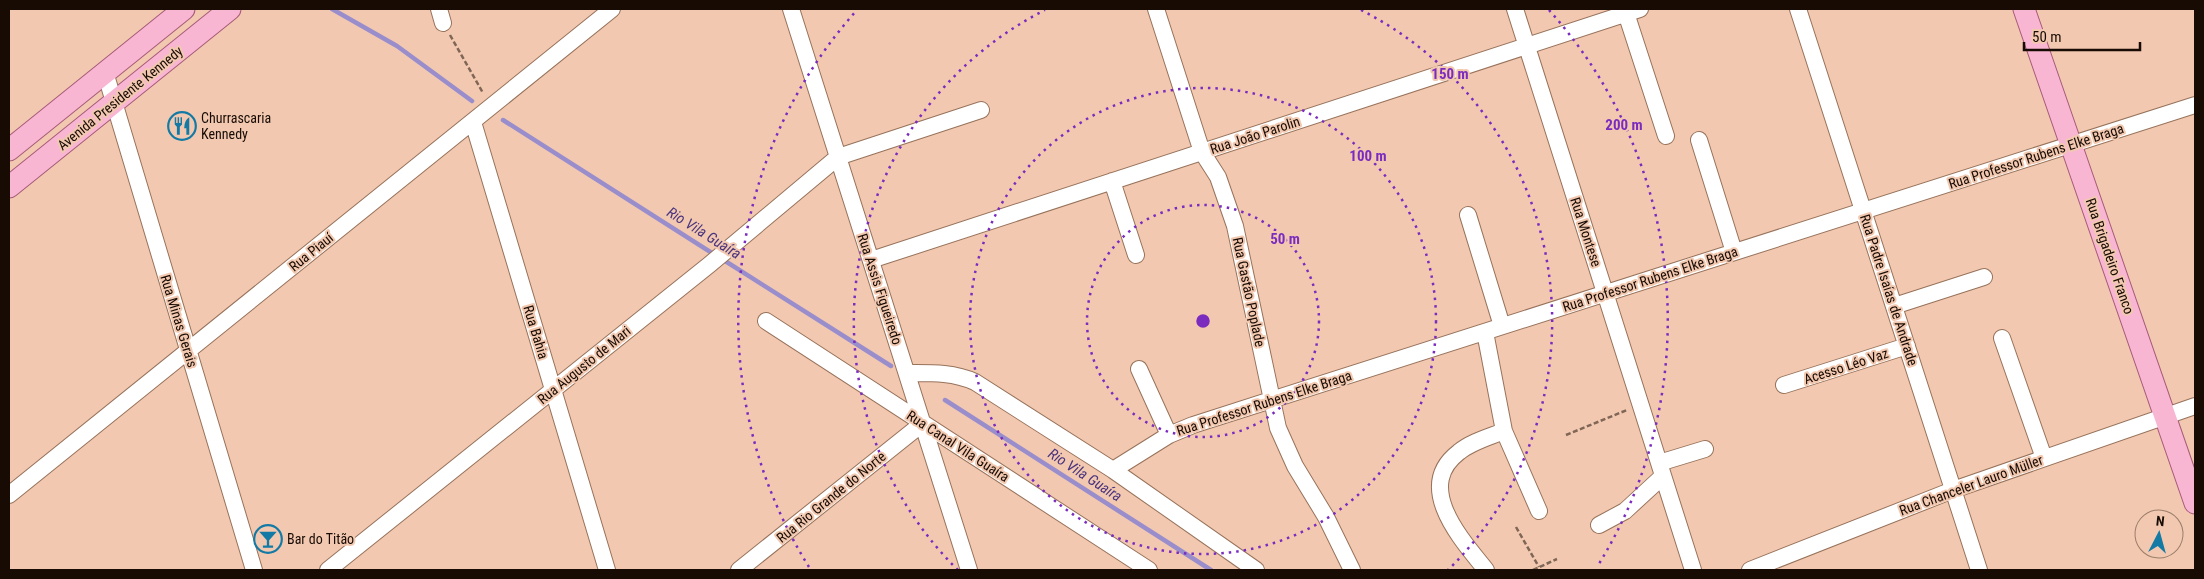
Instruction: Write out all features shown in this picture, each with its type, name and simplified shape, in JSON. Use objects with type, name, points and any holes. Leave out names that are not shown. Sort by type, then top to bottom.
[{"type":"main road","points":[[9,150],[184,9]]},
{"type":"main road","name":"Avenida Presidente Kennedy","points":[[9,187],[230,9]]},
{"type":"main road","name":"Rua Brigadeiro Franco","points":[[2024,9],[2195,503]]},
{"type":"street","name":"Rua Piauí","points":[[9,495],[612,9]]},
{"type":"street","name":"Rua Assis Figueiredo","points":[[791,9],[969,570]]},
{"type":"street","name":"Rua Gastão Poplade","points":[[1156,9],[1202,152],[1218,177],[1235,226],[1271,400],[1284,445],[1326,517],[1352,570]]},
{"type":"street","name":"Rua Montese","points":[[1515,9],[1693,570]]},
{"type":"street","name":"Rua Padre Isaías de Andrade","points":[[1798,9],[1979,570]]},
{"type":"street","points":[[1633,11],[1666,136]]},
{"type":"street","name":"Rua João Parolin","points":[[870,260],[1633,11]]},
{"type":"street","name":"Rua Minas Gerais","points":[[105,72],[254,570]]},
{"type":"street","name":"Rua Professor Rubens Elke Braga","points":[[1113,470],[1169,434],[1193,425],[2195,105]]},
{"type":"street","points":[[838,157],[981,110]]},
{"type":"street","name":"Rua Bahia","points":[[473,122],[608,570]]},
{"type":"street","points":[[1699,140],[1734,252]]},
{"type":"street","name":"Rua Augusto de Mari","points":[[328,570],[730,248],[838,157]]},
{"type":"street","points":[[1112,181],[1136,255]]},
{"type":"street","points":[[1468,215],[1502,326]]},
{"type":"street","points":[[1894,306],[1984,277]]},
{"type":"street","name":"Rua Canal Vila Guaíra","points":[[766,321],[1145,569]]},
{"type":"street","points":[[1485,332],[1504,431],[1539,511]]},
{"type":"street","points":[[2002,338],[2044,458]]},
{"type":"street","name":"Acesso Léo Vaz","points":[[1784,385],[1907,346]]},
{"type":"street","points":[[1139,369],[1169,434]]},
{"type":"street","points":[[907,373],[962,376],[975,382],[1113,470],[1256,570]]},
{"type":"street","name":"Rua Chanceler Lauro Müller","points":[[1750,570],[1954,490],[2195,406]]},
{"type":"street","name":"Rua Rio Grande do Norte","points":[[739,570],[923,423]]},
{"type":"street","points":[[1486,570],[1455,532],[1446,515],[1440,482],[1447,465],[1459,452],[1504,431]]},
{"type":"street","points":[[1599,525],[1625,511],[1661,469],[1705,449]]},
{"type":"path","points":[[441,16],[490,106]]},
{"type":"path","points":[[1566,435],[1641,406]]},
{"type":"path","points":[[1516,527],[1539,568]]},
{"type":"path","points":[[1533,570],[1557,559]]},
{"type":"waterway","name":"Rio Vila Guaíra","points":[[332,9],[397,46],[472,101]]},
{"type":"waterway","name":"Rio Vila Guaíra","points":[[503,120],[715,255]]},
{"type":"waterway","name":"Rio Vila Guaíra","points":[[722,259],[891,366]]},
{"type":"waterway","name":"Rio Vila Guaíra","points":[[945,400],[1211,570]]},
{"type":"place","name":"Churrascaria Kennedy","points":[[182,126]]},
{"type":"place","name":"Bar do Titão","points":[[268,539]]}]
